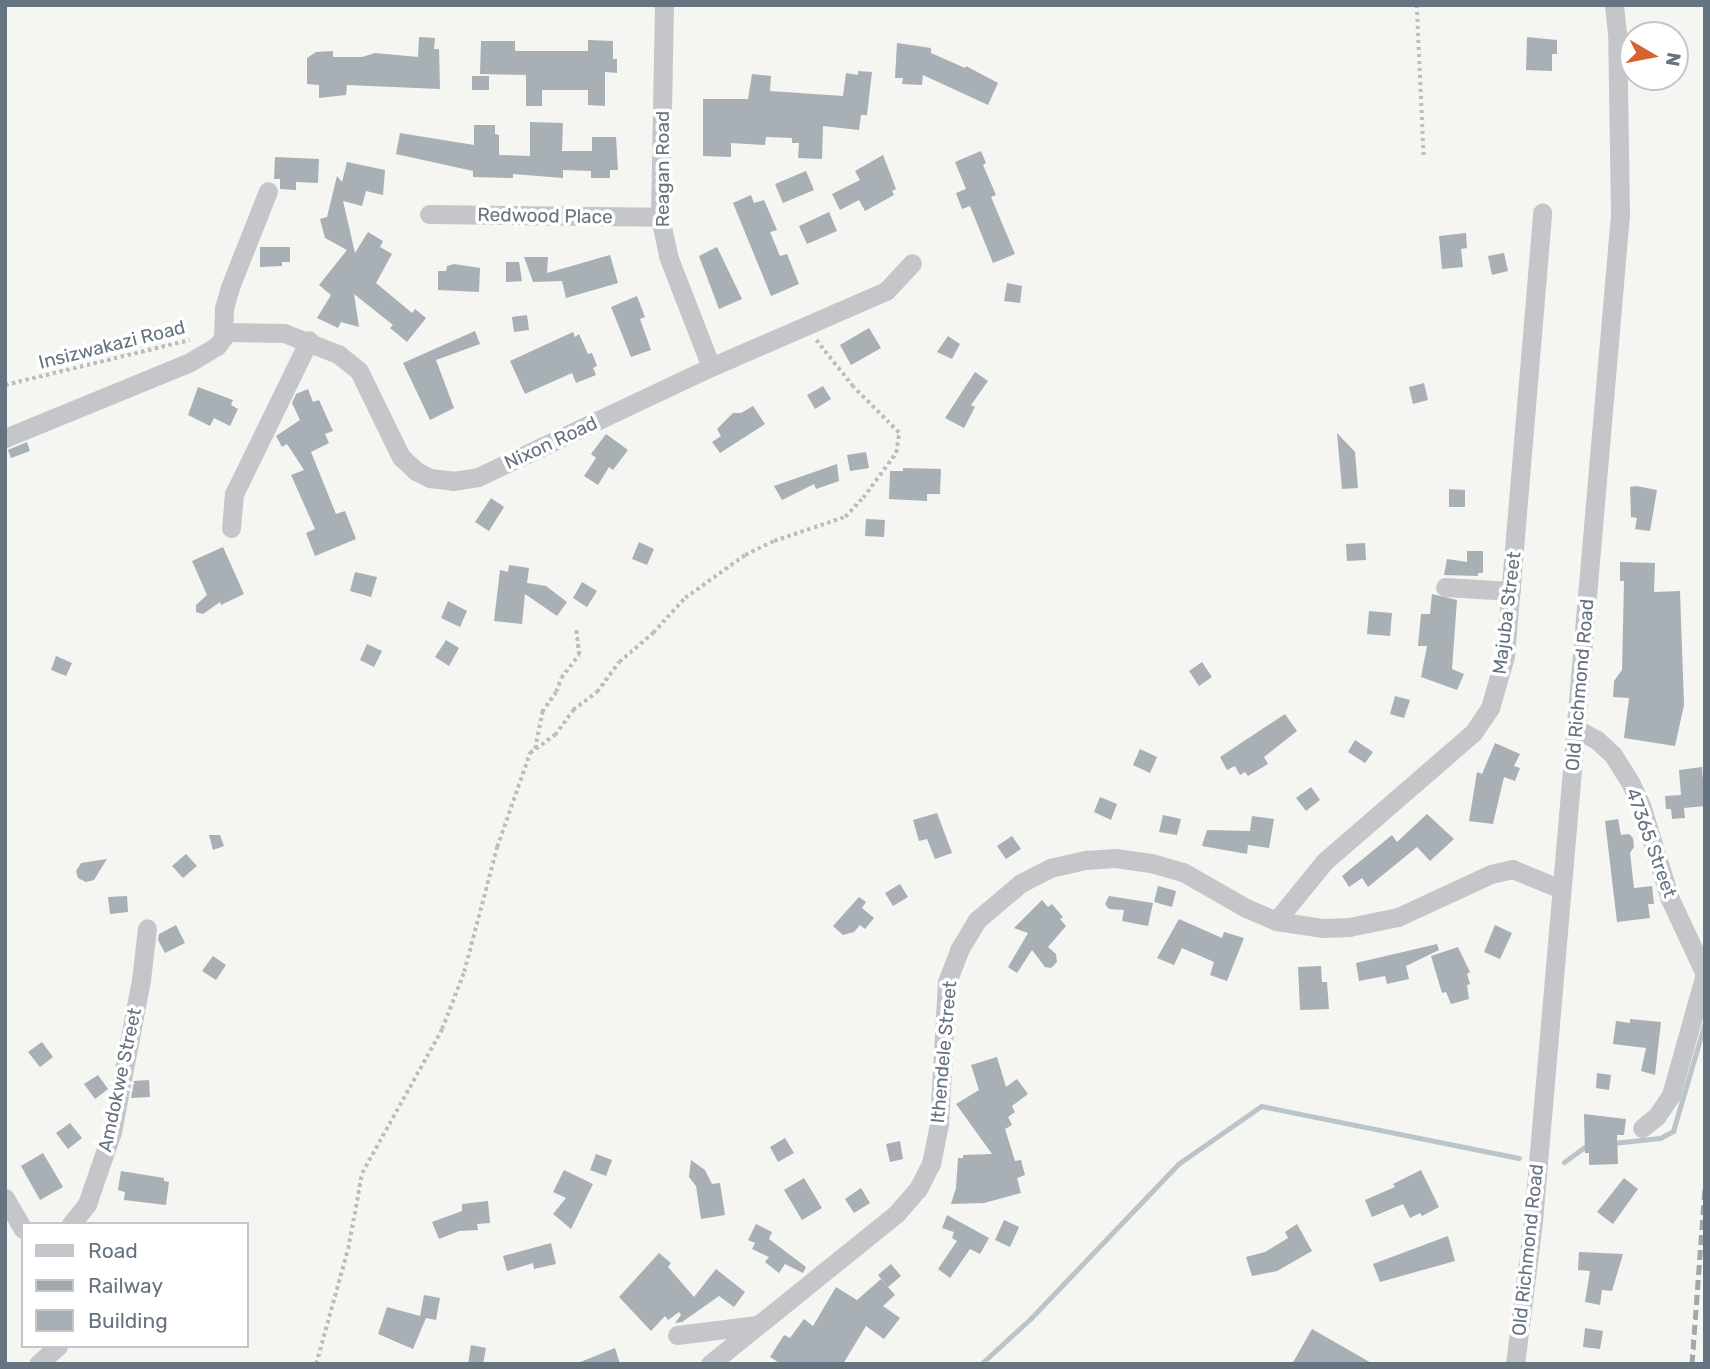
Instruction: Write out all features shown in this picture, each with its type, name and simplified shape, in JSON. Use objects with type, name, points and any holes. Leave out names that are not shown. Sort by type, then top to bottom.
[{"type":"street","name":"Reagan Road","points":[[664,5],[660,218],[668,256],[711,367]]},
{"type":"street","name":"Old Richmond Road","points":[[1515,1364],[1533,1221],[1619,214],[1618,33],[1614,5]]},
{"type":"street","points":[[5,438],[197,358],[217,346],[225,332],[225,308],[230,287],[268,191]]},
{"type":"street","name":"Redwood Place","points":[[429,214],[660,218]]},
{"type":"street","name":"Majuba Street","points":[[1276,921],[1325,861],[1473,733],[1490,708],[1505,656],[1542,214]]},
{"type":"street","name":"Nixon Road","points":[[225,332],[284,333],[309,340],[338,354],[359,371],[401,457],[416,471],[430,478],[453,481],[478,477],[711,367],[886,291],[912,263]]},
{"type":"street","points":[[231,528],[234,494],[309,340]]},
{"type":"street","points":[[1445,587],[1511,592]]},
{"type":"street","name":"47365 Street","points":[[1577,729],[1597,740],[1613,755],[1642,805],[1666,888],[1705,974]]},
{"type":"street","name":"Ithendele Street","points":[[710,1364],[897,1213],[918,1189],[931,1164],[939,1124],[947,982],[977,920],[995,902],[1021,883],[1051,868],[1086,860],[1115,858],[1151,863],[1183,872],[1246,908],[1276,921],[1323,928],[1398,917],[1491,874],[1512,870],[1561,889]]},
{"type":"street","name":"Amdokwe Street","points":[[73,1222],[87,1204],[113,1132],[141,980],[147,928]]},
{"type":"street","points":[[1642,1128],[1657,1116],[1671,1095],[1705,974]]},
{"type":"street","points":[[5,1198],[21,1226]]},
{"type":"street","points":[[677,1335],[758,1325]]},
{"type":"street","points":[[38,1364],[56,1348]]},
{"type":"path","points":[[1417,5],[1424,159]]},
{"type":"path","points":[[316,1364],[348,1249],[362,1173],[442,1029],[464,972],[497,847],[530,753],[555,735],[573,710],[597,692],[619,662],[653,633],[685,598],[755,550],[845,516],[893,459],[900,443],[899,433],[853,387],[807,327]]},
{"type":"path","name":"Insizwakazi Road","points":[[5,385],[225,332]]},
{"type":"path","points":[[535,749],[542,712],[556,692],[561,678],[579,655],[576,629]]},
{"type":"building","points":[[419,37],[435,38],[434,49],[439,49],[440,89],[347,85],[346,95],[319,98],[319,85],[307,84],[307,58],[316,52],[333,51],[333,57],[362,57],[375,53],[418,57]]},
{"type":"building","points":[[1527,37],[1557,40],[1557,54],[1552,54],[1552,71],[1526,70]]},
{"type":"building","points":[[588,40],[613,41],[613,59],[617,59],[617,73],[605,72],[605,106],[588,105],[588,90],[542,90],[542,106],[526,106],[526,75],[480,74],[481,41],[515,41],[515,51],[588,51]]},
{"type":"building","points":[[897,43],[931,48],[931,53],[965,68],[966,66],[998,83],[988,105],[923,75],[922,85],[902,84],[903,78],[895,78]]},
{"type":"building","points":[[858,71],[872,72],[867,115],[861,115],[859,130],[823,126],[822,159],[798,158],[799,143],[792,143],[792,138],[766,137],[765,145],[731,143],[731,157],[703,156],[703,99],[748,99],[752,74],[771,76],[770,91],[843,96],[846,73],[858,75]]},
{"type":"building","points":[[472,76],[489,76],[489,90],[472,90]]},
{"type":"building","points":[[530,122],[563,123],[562,151],[592,151],[592,137],[616,137],[618,170],[610,170],[610,178],[591,178],[591,171],[563,170],[563,178],[513,174],[513,178],[473,177],[473,171],[396,154],[400,133],[474,145],[474,125],[495,125],[495,134],[499,135],[499,155],[530,156]]},
{"type":"building","points":[[981,151],[986,163],[983,165],[996,195],[991,197],[1015,254],[993,263],[970,206],[962,209],[956,193],[966,189],[955,162]]},
{"type":"building","points":[[883,155],[896,189],[892,191],[894,195],[865,211],[859,200],[840,210],[832,194],[860,180],[855,171]]},
{"type":"building","points":[[275,157],[319,159],[318,183],[296,182],[296,190],[280,189],[280,179],[274,179]]},
{"type":"building","points":[[347,162],[385,170],[383,195],[366,191],[362,206],[343,201],[355,253],[368,232],[383,241],[380,247],[392,254],[376,283],[412,313],[415,309],[426,318],[407,342],[390,328],[393,325],[354,294],[359,327],[341,322],[338,328],[317,318],[331,295],[319,285],[347,250],[325,238],[320,219],[327,217],[337,176],[342,182]]},
{"type":"building","points":[[806,171],[814,190],[783,203],[775,184]]},
{"type":"building","points":[[751,195],[754,203],[764,200],[777,230],[770,232],[780,256],[787,254],[799,284],[771,296],[733,203]]},
{"type":"building","points":[[829,212],[837,231],[807,244],[799,226]]},
{"type":"building","points":[[1466,233],[1467,248],[1461,249],[1463,267],[1442,269],[1439,236]]},
{"type":"building","points":[[260,247],[290,247],[290,262],[282,262],[282,266],[260,267]]},
{"type":"building","points":[[717,247],[742,299],[719,309],[699,256]]},
{"type":"building","points":[[1504,253],[1508,271],[1492,275],[1488,256]]},
{"type":"building","points":[[610,255],[618,283],[566,298],[562,281],[533,282],[524,257],[548,257],[547,273]]},
{"type":"building","points":[[506,262],[519,262],[522,281],[506,282]]},
{"type":"building","points":[[454,264],[480,268],[479,292],[438,290],[438,271],[446,271],[447,266]]},
{"type":"building","points":[[1007,283],[1022,286],[1020,303],[1004,301]]},
{"type":"building","points":[[637,296],[645,317],[640,319],[651,350],[631,357],[611,307]]},
{"type":"building","points":[[527,315],[529,330],[514,332],[512,317]]},
{"type":"building","points":[[869,328],[881,348],[851,365],[840,345]]},
{"type":"building","points":[[475,331],[480,344],[436,360],[454,408],[430,420],[403,363]]},
{"type":"building","points":[[573,332],[575,337],[579,334],[588,354],[592,353],[597,366],[593,368],[596,375],[576,383],[572,373],[525,394],[510,361]]},
{"type":"building","points":[[948,336],[960,344],[952,359],[937,352]]},
{"type":"building","points":[[975,372],[988,381],[971,405],[975,407],[964,428],[945,418]]},
{"type":"building","points":[[1424,383],[1428,400],[1413,404],[1409,387]]},
{"type":"building","points":[[823,386],[831,399],[815,409],[807,395]]},
{"type":"building","points":[[198,387],[233,400],[231,405],[238,409],[230,426],[214,418],[210,426],[188,415]]},
{"type":"building","points":[[308,389],[313,402],[319,400],[333,431],[325,434],[329,443],[311,452],[336,514],[345,511],[356,539],[315,556],[306,533],[315,529],[291,475],[304,470],[287,444],[282,447],[276,436],[300,420],[292,403],[296,394]]},
{"type":"building","points":[[753,406],[765,424],[720,453],[712,442],[721,436],[717,429],[733,413],[741,413]]},
{"type":"building","points":[[1337,433],[1355,452],[1358,488],[1342,489]]},
{"type":"building","points":[[606,434],[628,450],[613,470],[609,467],[598,485],[584,476],[596,458],[591,454]]},
{"type":"building","points":[[27,442],[30,451],[11,458],[8,450]]},
{"type":"building","points":[[866,452],[869,468],[850,471],[847,455]]},
{"type":"building","points":[[837,464],[839,481],[816,489],[814,484],[782,500],[774,486]]},
{"type":"building","points":[[903,468],[941,469],[940,494],[927,494],[927,501],[889,499],[890,471],[903,471]]},
{"type":"building","points":[[1630,487],[1657,490],[1650,531],[1635,529],[1637,518],[1631,517]]},
{"type":"building","points":[[1449,489],[1465,490],[1465,507],[1449,507]]},
{"type":"building","points":[[491,498],[504,507],[489,531],[475,522]]},
{"type":"building","points":[[866,519],[885,520],[884,537],[865,536]]},
{"type":"building","points":[[639,542],[654,549],[647,565],[632,559]]},
{"type":"building","points":[[1365,543],[1366,560],[1347,561],[1346,544]]},
{"type":"building","points":[[223,547],[244,594],[221,605],[220,602],[203,614],[196,612],[196,605],[207,595],[192,561]]},
{"type":"building","points":[[1467,551],[1483,551],[1483,573],[1478,573],[1478,576],[1444,575],[1447,559],[1467,562]]},
{"type":"building","points":[[1620,562],[1655,563],[1654,592],[1680,591],[1684,705],[1675,746],[1624,738],[1629,698],[1613,697],[1614,681],[1622,670],[1624,581],[1620,581]]},
{"type":"building","points":[[509,565],[529,568],[527,583],[546,586],[567,602],[557,616],[525,594],[522,624],[494,621],[500,570],[508,572]]},
{"type":"building","points":[[355,572],[377,577],[371,597],[350,591]]},
{"type":"building","points":[[582,582],[597,591],[587,607],[573,598]]},
{"type":"building","points":[[1432,594],[1457,600],[1452,669],[1464,674],[1457,690],[1421,677],[1427,646],[1418,646],[1421,614],[1430,614]]},
{"type":"building","points":[[448,601],[467,611],[460,627],[441,618]]},
{"type":"building","points":[[1369,611],[1392,613],[1390,636],[1367,634]]},
{"type":"building","points":[[446,640],[459,648],[449,666],[435,657]]},
{"type":"building","points":[[367,644],[382,651],[374,667],[360,660]]},
{"type":"building","points":[[56,656],[72,663],[66,676],[51,670]]},
{"type":"building","points":[[1202,662],[1212,677],[1199,686],[1189,671]]},
{"type":"building","points":[[1395,696],[1410,700],[1404,718],[1390,714]]},
{"type":"building","points":[[1285,714],[1297,731],[1264,757],[1268,764],[1248,776],[1245,772],[1240,775],[1235,766],[1227,770],[1220,757]]},
{"type":"building","points":[[1355,740],[1373,752],[1365,763],[1348,752]]},
{"type":"building","points":[[1495,743],[1520,754],[1514,766],[1520,768],[1515,781],[1504,777],[1493,824],[1469,821],[1477,772],[1482,774]]},
{"type":"building","points":[[1140,749],[1157,757],[1150,773],[1133,765]]},
{"type":"building","points":[[1702,767],[1705,806],[1684,808],[1685,818],[1672,819],[1671,809],[1666,809],[1665,796],[1681,795],[1679,770]]},
{"type":"building","points":[[1311,787],[1320,800],[1306,811],[1296,798]]},
{"type":"building","points":[[1100,797],[1117,804],[1111,820],[1094,812]]},
{"type":"building","points":[[937,813],[952,853],[935,859],[927,839],[919,841],[913,820]]},
{"type":"building","points":[[1427,814],[1454,839],[1430,861],[1417,847],[1368,887],[1362,878],[1349,887],[1342,876],[1392,835],[1397,842]]},
{"type":"building","points":[[1163,815],[1181,819],[1177,835],[1159,832]]},
{"type":"building","points":[[1252,816],[1274,819],[1269,848],[1248,845],[1247,854],[1202,846],[1207,830],[1250,831]]},
{"type":"building","points":[[1618,819],[1621,835],[1629,834],[1633,838],[1634,847],[1630,853],[1634,888],[1652,886],[1654,904],[1648,904],[1650,918],[1617,922],[1605,821]]},
{"type":"building","points":[[209,835],[220,835],[224,846],[213,850]]},
{"type":"building","points":[[1012,836],[1021,849],[1006,859],[997,846]]},
{"type":"building","points":[[186,854],[197,866],[183,878],[172,866]]},
{"type":"building","points":[[107,859],[94,880],[86,882],[78,878],[76,871],[81,863]]},
{"type":"building","points":[[900,884],[908,897],[893,906],[885,893]]},
{"type":"building","points":[[1158,886],[1176,891],[1172,907],[1154,902]]},
{"type":"building","points":[[127,896],[128,912],[110,914],[108,897]]},
{"type":"building","points":[[1109,896],[1153,903],[1148,926],[1122,921],[1124,910],[1109,909],[1105,904]]},
{"type":"building","points":[[859,897],[866,902],[862,908],[874,918],[865,929],[860,925],[854,932],[843,935],[833,926]]},
{"type":"building","points":[[1042,900],[1048,907],[1052,904],[1063,917],[1060,919],[1066,926],[1048,947],[1056,954],[1057,962],[1051,968],[1045,967],[1032,950],[1017,973],[1008,967],[1028,933],[1014,928]]},
{"type":"building","points":[[1179,919],[1222,938],[1224,932],[1244,938],[1227,981],[1210,975],[1214,962],[1182,948],[1174,965],[1157,958]]},
{"type":"building","points":[[176,925],[185,943],[165,953],[158,940],[159,934]]},
{"type":"building","points":[[1495,925],[1512,933],[1500,959],[1484,952]]},
{"type":"building","points":[[1437,944],[1439,950],[1406,966],[1409,979],[1387,984],[1385,976],[1359,981],[1356,963]]},
{"type":"building","points":[[1458,947],[1470,972],[1467,974],[1470,984],[1467,985],[1469,999],[1451,1004],[1446,992],[1442,993],[1431,956]]},
{"type":"building","points":[[213,956],[226,965],[216,980],[202,971]]},
{"type":"building","points":[[1321,966],[1322,982],[1327,982],[1329,1009],[1300,1010],[1298,967]]},
{"type":"building","points":[[1630,1019],[1661,1022],[1655,1075],[1641,1071],[1646,1048],[1613,1044],[1616,1021],[1630,1023]]},
{"type":"building","points":[[42,1042],[53,1057],[40,1067],[28,1052]]},
{"type":"building","points":[[997,1057],[1006,1087],[1017,1079],[1028,1094],[1012,1106],[1015,1112],[1008,1117],[1012,1125],[1005,1129],[1015,1161],[1021,1160],[1025,1175],[1017,1178],[1021,1193],[984,1203],[951,1204],[956,1188],[958,1158],[963,1158],[963,1155],[992,1154],[956,1104],[979,1090],[971,1065]]},
{"type":"building","points":[[1597,1073],[1611,1075],[1609,1090],[1596,1088]]},
{"type":"building","points":[[98,1075],[108,1089],[95,1099],[84,1084]]},
{"type":"building","points":[[149,1080],[150,1097],[131,1098],[134,1081]]},
{"type":"building","points":[[1584,1114],[1626,1119],[1624,1135],[1617,1135],[1618,1164],[1589,1165],[1589,1153],[1585,1153]]},
{"type":"building","points":[[70,1123],[82,1138],[68,1149],[56,1133]]},
{"type":"building","points":[[785,1138],[794,1153],[778,1162],[770,1147]]},
{"type":"building","points":[[900,1141],[903,1159],[890,1162],[886,1144]]},
{"type":"building","points":[[43,1153],[63,1187],[40,1200],[21,1166]]},
{"type":"building","points":[[596,1154],[612,1160],[606,1176],[590,1170]]},
{"type":"building","points":[[691,1160],[705,1170],[712,1184],[720,1183],[725,1215],[701,1219],[696,1186],[689,1177]]},
{"type":"building","points":[[564,1170],[593,1184],[571,1229],[553,1214],[566,1198],[553,1192]]},
{"type":"building","points":[[1421,1170],[1439,1207],[1422,1216],[1420,1213],[1410,1218],[1403,1204],[1372,1217],[1365,1200],[1395,1187],[1393,1184]]},
{"type":"building","points":[[121,1171],[164,1178],[164,1181],[169,1182],[166,1205],[124,1200],[125,1192],[118,1190]]},
{"type":"building","points":[[804,1178],[822,1208],[802,1220],[784,1190]]},
{"type":"building","points":[[1624,1178],[1638,1189],[1613,1224],[1597,1212]]},
{"type":"building","points":[[861,1188],[870,1203],[854,1213],[845,1199]]},
{"type":"building","points":[[488,1201],[490,1223],[477,1224],[478,1230],[459,1231],[439,1239],[432,1222],[462,1211],[462,1204]]},
{"type":"building","points":[[947,1215],[989,1238],[980,1254],[970,1249],[950,1278],[938,1269],[957,1241],[952,1238],[954,1232],[942,1228]]},
{"type":"building","points":[[1004,1220],[1019,1227],[1010,1247],[995,1240]]},
{"type":"building","points":[[756,1224],[772,1232],[769,1239],[806,1267],[803,1273],[785,1264],[779,1273],[765,1262],[769,1257],[752,1249],[755,1243],[748,1240]]},
{"type":"building","points":[[1297,1224],[1312,1251],[1277,1271],[1252,1276],[1246,1257],[1265,1252],[1288,1238],[1285,1232]]},
{"type":"building","points":[[1448,1236],[1455,1261],[1380,1282],[1373,1264]]},
{"type":"building","points":[[551,1243],[556,1264],[534,1269],[533,1263],[507,1271],[503,1256]]},
{"type":"building","points":[[1579,1252],[1623,1254],[1612,1291],[1602,1290],[1600,1305],[1585,1302],[1590,1271],[1578,1270]]},
{"type":"building","points":[[659,1253],[671,1263],[668,1267],[694,1297],[716,1269],[745,1292],[734,1307],[719,1296],[682,1322],[675,1323],[681,1315],[679,1312],[668,1320],[665,1316],[651,1331],[619,1297]]},
{"type":"building","points":[[891,1264],[901,1276],[888,1287],[878,1275]]},
{"type":"building","points":[[881,1279],[895,1295],[883,1306],[900,1318],[884,1339],[866,1326],[843,1364],[781,1364],[770,1357],[784,1335],[790,1338],[804,1319],[813,1326],[836,1287],[857,1300]]},
{"type":"building","points":[[424,1295],[440,1298],[436,1320],[426,1318],[413,1349],[378,1334],[387,1307],[420,1316]]},
{"type":"building","points":[[1585,1328],[1603,1331],[1600,1349],[1583,1347]]},
{"type":"building","points":[[1312,1329],[1373,1364],[1292,1364]]},
{"type":"building","points":[[471,1345],[486,1348],[483,1364],[468,1364]]},
{"type":"building","points":[[615,1348],[620,1364],[578,1364],[578,1363]]},
{"type":"waterway","points":[[1613,1143],[1660,1138],[1673,1131],[1705,1022]]},
{"type":"waterway","points":[[981,1364],[1031,1318],[1178,1164],[1261,1106],[1519,1158]]},
{"type":"waterway","points":[[1564,1162],[1589,1144]]},
{"type":"railway","points":[[1692,1364],[1705,1186]]}]
